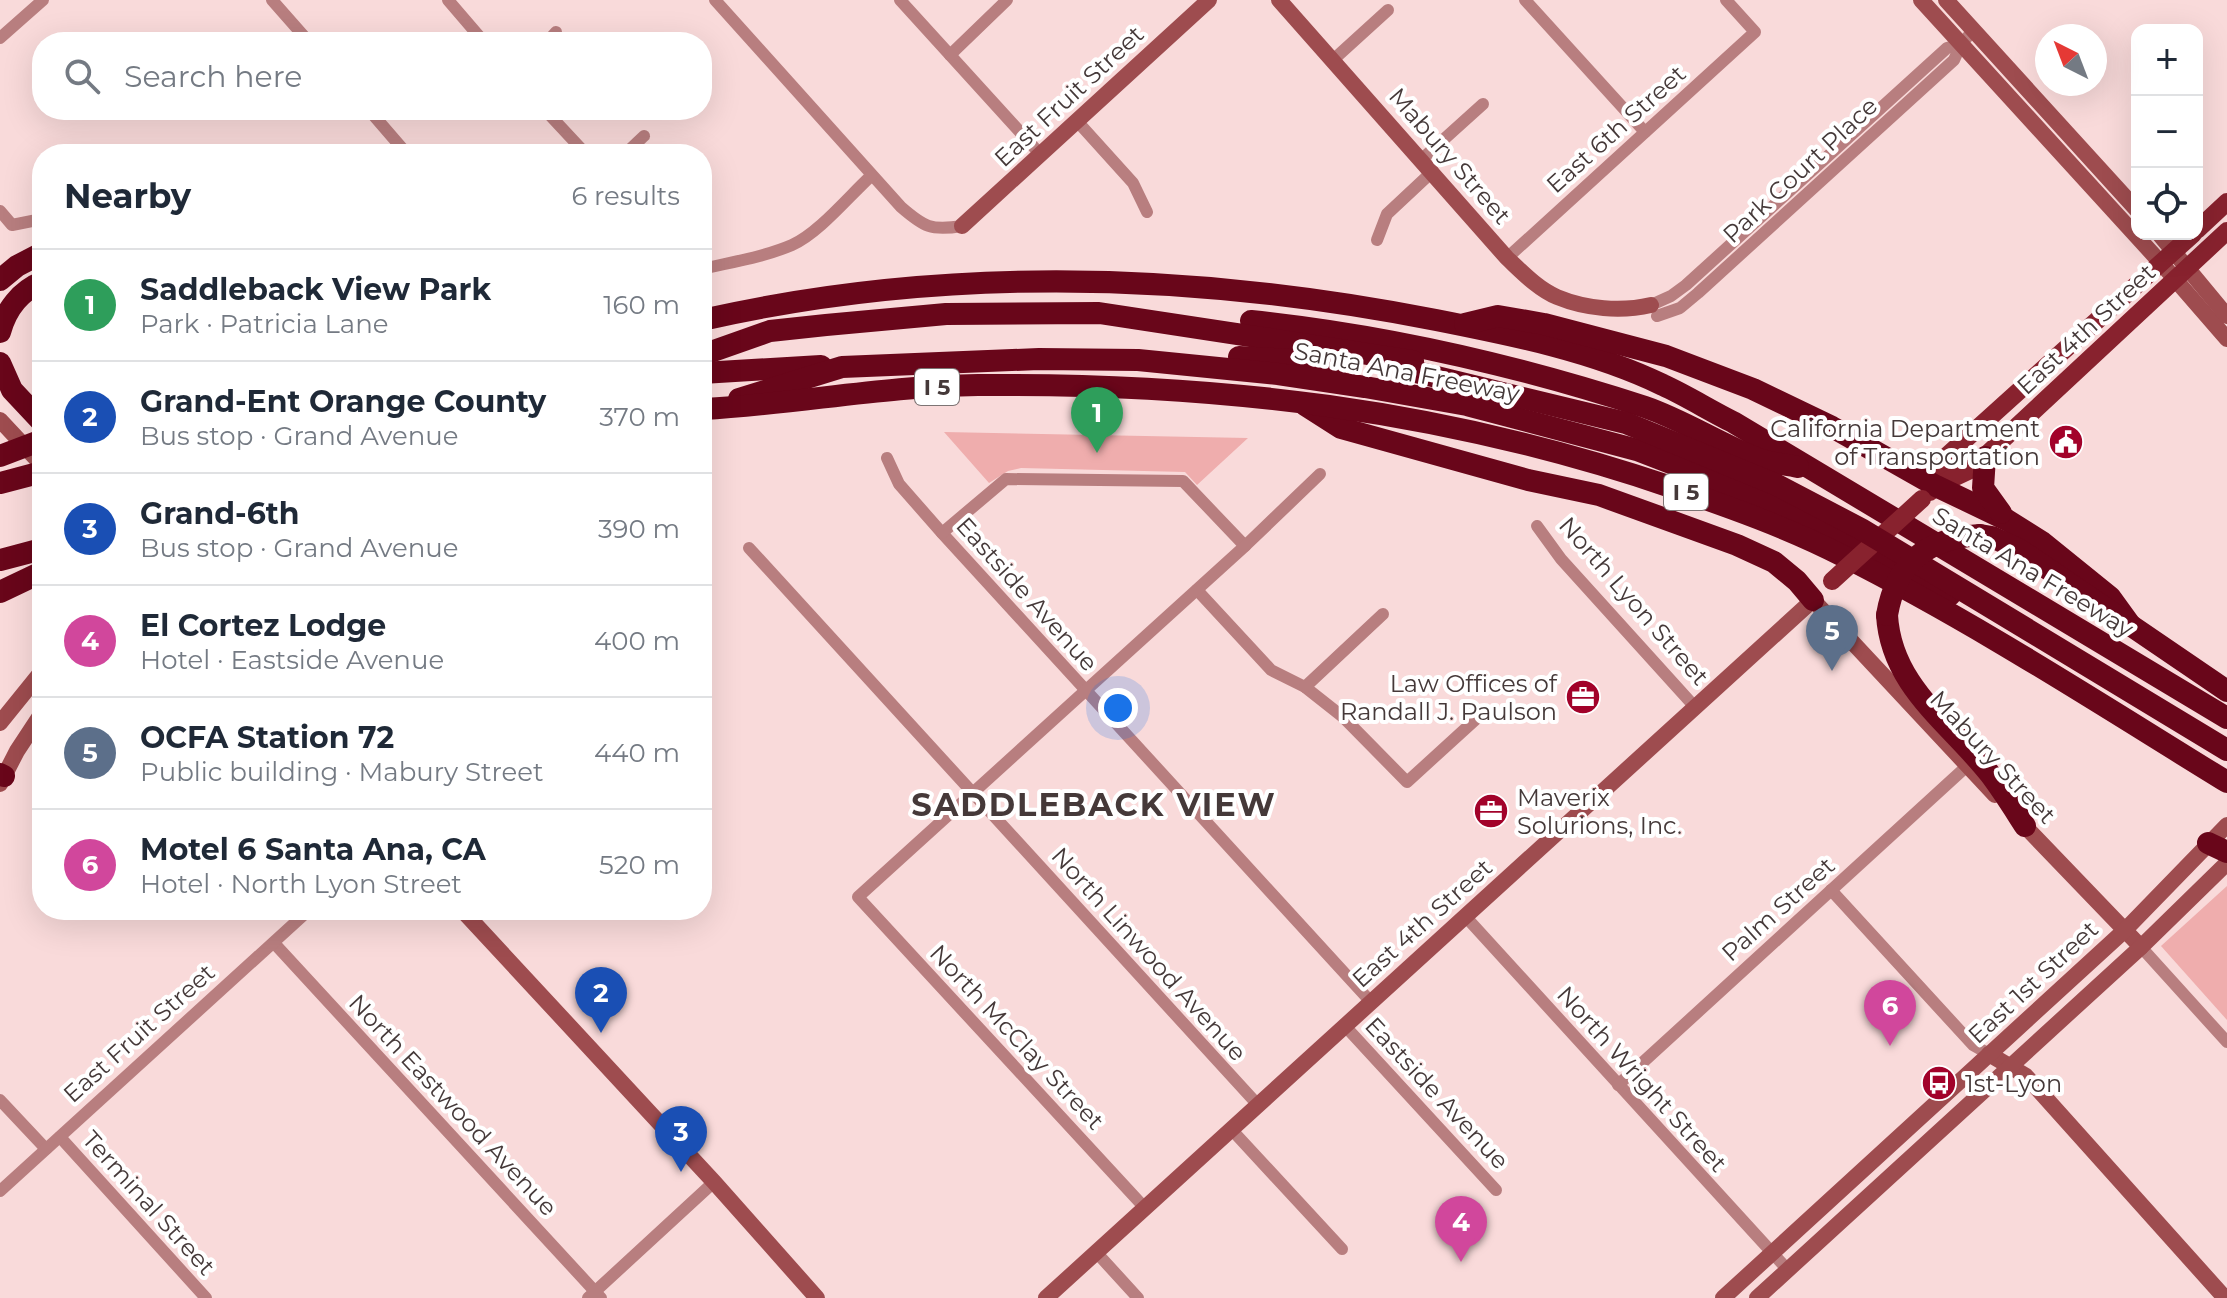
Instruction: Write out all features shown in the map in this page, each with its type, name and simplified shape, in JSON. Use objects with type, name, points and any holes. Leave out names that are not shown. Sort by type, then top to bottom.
[{"type":"highway","points":[[0,280],[32,258]]},
{"type":"highway","points":[[0,304],[32,280]]},
{"type":"highway","name":"Santa Ana Freeway","points":[[712,318],[792,302],[892,288],[1013,280],[1146,282],[1271,292],[1334,301],[1459,325],[1577,353],[1661,384],[1733,422],[2227,718]]},
{"type":"highway","points":[[0,332],[2,323],[18,298],[32,289]]},
{"type":"highway","name":"Santa Ana Freeway","points":[[1122,315],[1170,313],[1324,329],[1450,353],[1584,387],[1656,411],[1758,459],[1813,470]]},
{"type":"highway","name":"I 5","points":[[712,341],[770,331],[946,314],[1122,315]]},
{"type":"highway","points":[[1122,315],[1520,385],[1627,416],[1697,441],[1865,519],[2227,739]]},
{"type":"highway","points":[[1459,325],[1498,316],[1602,338],[1666,356],[1753,389],[1832,427],[1929,492],[2007,520],[2042,542],[2110,597],[2131,626]]},
{"type":"highway","points":[[712,351],[770,331]]},
{"type":"highway","points":[[1138,360],[1198,355],[1412,366],[1626,423],[1777,485],[1886,544],[2227,750]]},
{"type":"highway","name":"Santa Ana Freeway","points":[[712,407],[842,367],[945,361],[1138,360],[1278,374],[1467,405],[1637,450],[1764,499],[1917,576],[2019,635],[2044,668]]},
{"type":"highway","points":[[0,363],[12,390],[32,411]]},
{"type":"highway","points":[[712,372],[842,367]]},
{"type":"highway","name":"Santa Ana Freeway","points":[[712,409],[973,385],[1172,389],[1299,401],[1415,418],[1510,439],[1624,471],[1717,503],[1841,554],[2044,668],[2227,782]]},
{"type":"highway","points":[[1299,401],[1341,428],[1528,480],[1599,495],[1737,545],[1774,562],[1797,581],[1813,600]]},
{"type":"highway","points":[[0,456],[32,442]]},
{"type":"highway","points":[[1985,457],[1983,488],[1987,498],[2007,520]]},
{"type":"highway","points":[[1,483],[32,475]]},
{"type":"highway","points":[[2025,826],[1991,775],[1905,677],[1892,649],[1887,615],[1890,597],[1910,562],[1945,540],[1980,535],[1992,537],[2020,550],[2227,691]]},
{"type":"highway","points":[[0,560],[32,552]]},
{"type":"highway","points":[[0,592],[32,577]]},
{"type":"main road","name":"East Fruit Street","points":[[962,226],[1209,0]]},
{"type":"main road","name":"Mabury Street","points":[[1279,0],[1507,258],[1535,283],[1557,297],[1607,309],[1654,311]]},
{"type":"main road","points":[[1921,0],[2182,273],[2227,316]]},
{"type":"main road","points":[[1946,0],[2131,203]]},
{"type":"main road","name":"East 4th Street","points":[[2203,224],[2227,202]]},
{"type":"main road","name":"East 4th Street","points":[[1046,1298],[1929,492],[1970,470],[1985,457],[2227,231]]},
{"type":"main road","points":[[2161,240],[2168,257]]},
{"type":"main road","name":"East 4th Street","points":[[1929,492],[1948,455],[2186,240]]},
{"type":"main road","points":[[2182,273],[2227,339]]},
{"type":"main road","points":[[0,390],[32,427]]},
{"type":"main road","points":[[0,420],[32,454]]},
{"type":"main road","name":"Mabury Street","points":[[1813,600],[2141,947]]},
{"type":"main road","points":[[0,723],[32,683]]},
{"type":"main road","points":[[1,778],[32,728]]},
{"type":"main road","name":"East 1st Street","points":[[1723,1298],[2218,847],[2226,826]]},
{"type":"main road","name":"East 1st Street","points":[[1757,1298],[2141,947],[2227,863]]},
{"type":"main road","points":[[471,920],[817,1298]]},
{"type":"main road","points":[[1989,1054],[2026,1076],[2225,1298]]},
{"type":"street","points":[[0,38],[43,0]]},
{"type":"street","points":[[272,0],[300,32]]},
{"type":"street","points":[[448,0],[475,32]]},
{"type":"street","points":[[715,0],[901,207],[927,227],[943,229],[962,226]]},
{"type":"street","points":[[900,0],[1041,155]]},
{"type":"street","points":[[950,55],[1007,0]]},
{"type":"street","points":[[1525,0],[1645,132]]},
{"type":"street","name":"East 6th Street","points":[[1507,258],[1755,32],[1726,0]]},
{"type":"street","points":[[1333,60],[1388,10]]},
{"type":"street","name":"Park Court Place","points":[[1654,311],[1680,308],[1698,293],[1954,60],[1961,44],[1973,31]]},
{"type":"street","points":[[1377,240],[1387,214],[1483,104]]},
{"type":"street","points":[[378,120],[398,144]]},
{"type":"street","points":[[554,120],[577,144]]},
{"type":"street","points":[[1077,121],[1133,183],[1147,212]]},
{"type":"street","points":[[636,144],[644,136]]},
{"type":"street","points":[[712,267],[753,258],[794,244],[871,176]]},
{"type":"street","points":[[0,211],[12,225],[32,221]]},
{"type":"street","name":"Eastside Avenue","points":[[887,458],[899,484],[942,533],[1371,1002]]},
{"type":"street","points":[[972,793],[1320,474]]},
{"type":"street","points":[[942,533],[1006,479],[1183,481],[1245,546]]},
{"type":"street","name":"North Lyon Street","points":[[1537,526],[1561,559],[1694,706]]},
{"type":"street","name":"North Linwood Avenue","points":[[749,548],[1258,1105]]},
{"type":"street","points":[[1197,590],[1271,670],[1305,687],[1343,717],[1407,782],[1475,720]]},
{"type":"street","points":[[1305,687],[1383,614]]},
{"type":"street","name":"Palm Street","points":[[1618,1085],[1967,766]]},
{"type":"street","name":"North McClay Street","points":[[972,793],[858,897],[1144,1207]]},
{"type":"street","points":[[1831,890],[1973,1045],[1989,1054]]},
{"type":"street","name":"North Wright Street","points":[[1465,916],[1788,1270]]},
{"type":"street","name":"East Fruit Street","points":[[0,1191],[298,920]]},
{"type":"street","name":"North Eastwood Avenue","points":[[274,943],[594,1296]]},
{"type":"street","points":[[2141,947],[2227,1042]]},
{"type":"street","name":"Eastside Avenue","points":[[1345,1026],[1496,1190]]},
{"type":"street","points":[[0,1100],[46,1149]]},
{"type":"street","points":[[1231,1129],[1342,1249]]},
{"type":"street","name":"Terminal Street","points":[[60,1137],[206,1298]]},
{"type":"street","points":[[594,1296],[714,1182]]},
{"type":"street","points":[[1096,1252],[1138,1298]]},
{"type":"shaded area","points":[[944,432],[1248,438],[1197,485],[1185,472],[1021,468],[1008,471],[989,483]]},
{"type":"shaded area","points":[[2227,886],[2227,1020],[2161,946]]},
{"type":"place","name":"California Department of Transportation","points":[[2066,442]]},
{"type":"place","name":"Saddleback View Park","points":[[1097,453]]},
{"type":"place","name":"OCFA Station 72","points":[[1832,671]]},
{"type":"place","name":"Law Offices of Randall J. Paulson","points":[[1583,697]]},
{"type":"place","name":"Maverix Solurions, Inc.","points":[[1491,811]]},
{"type":"place","name":"Grand-Ent Orange County","points":[[601,1033]]},
{"type":"place","name":"Motel 6 Santa Ana, CA","points":[[1890,1046]]},
{"type":"place","name":"1st-Lyon","points":[[1939,1083]]},
{"type":"place","name":"Grand-6th","points":[[681,1172]]},
{"type":"place","name":"El Cortez Lodge","points":[[1461,1262]]},
{"type":"district","name":"SADDLEBACK VIEW","points":[[1094,804]]}]
